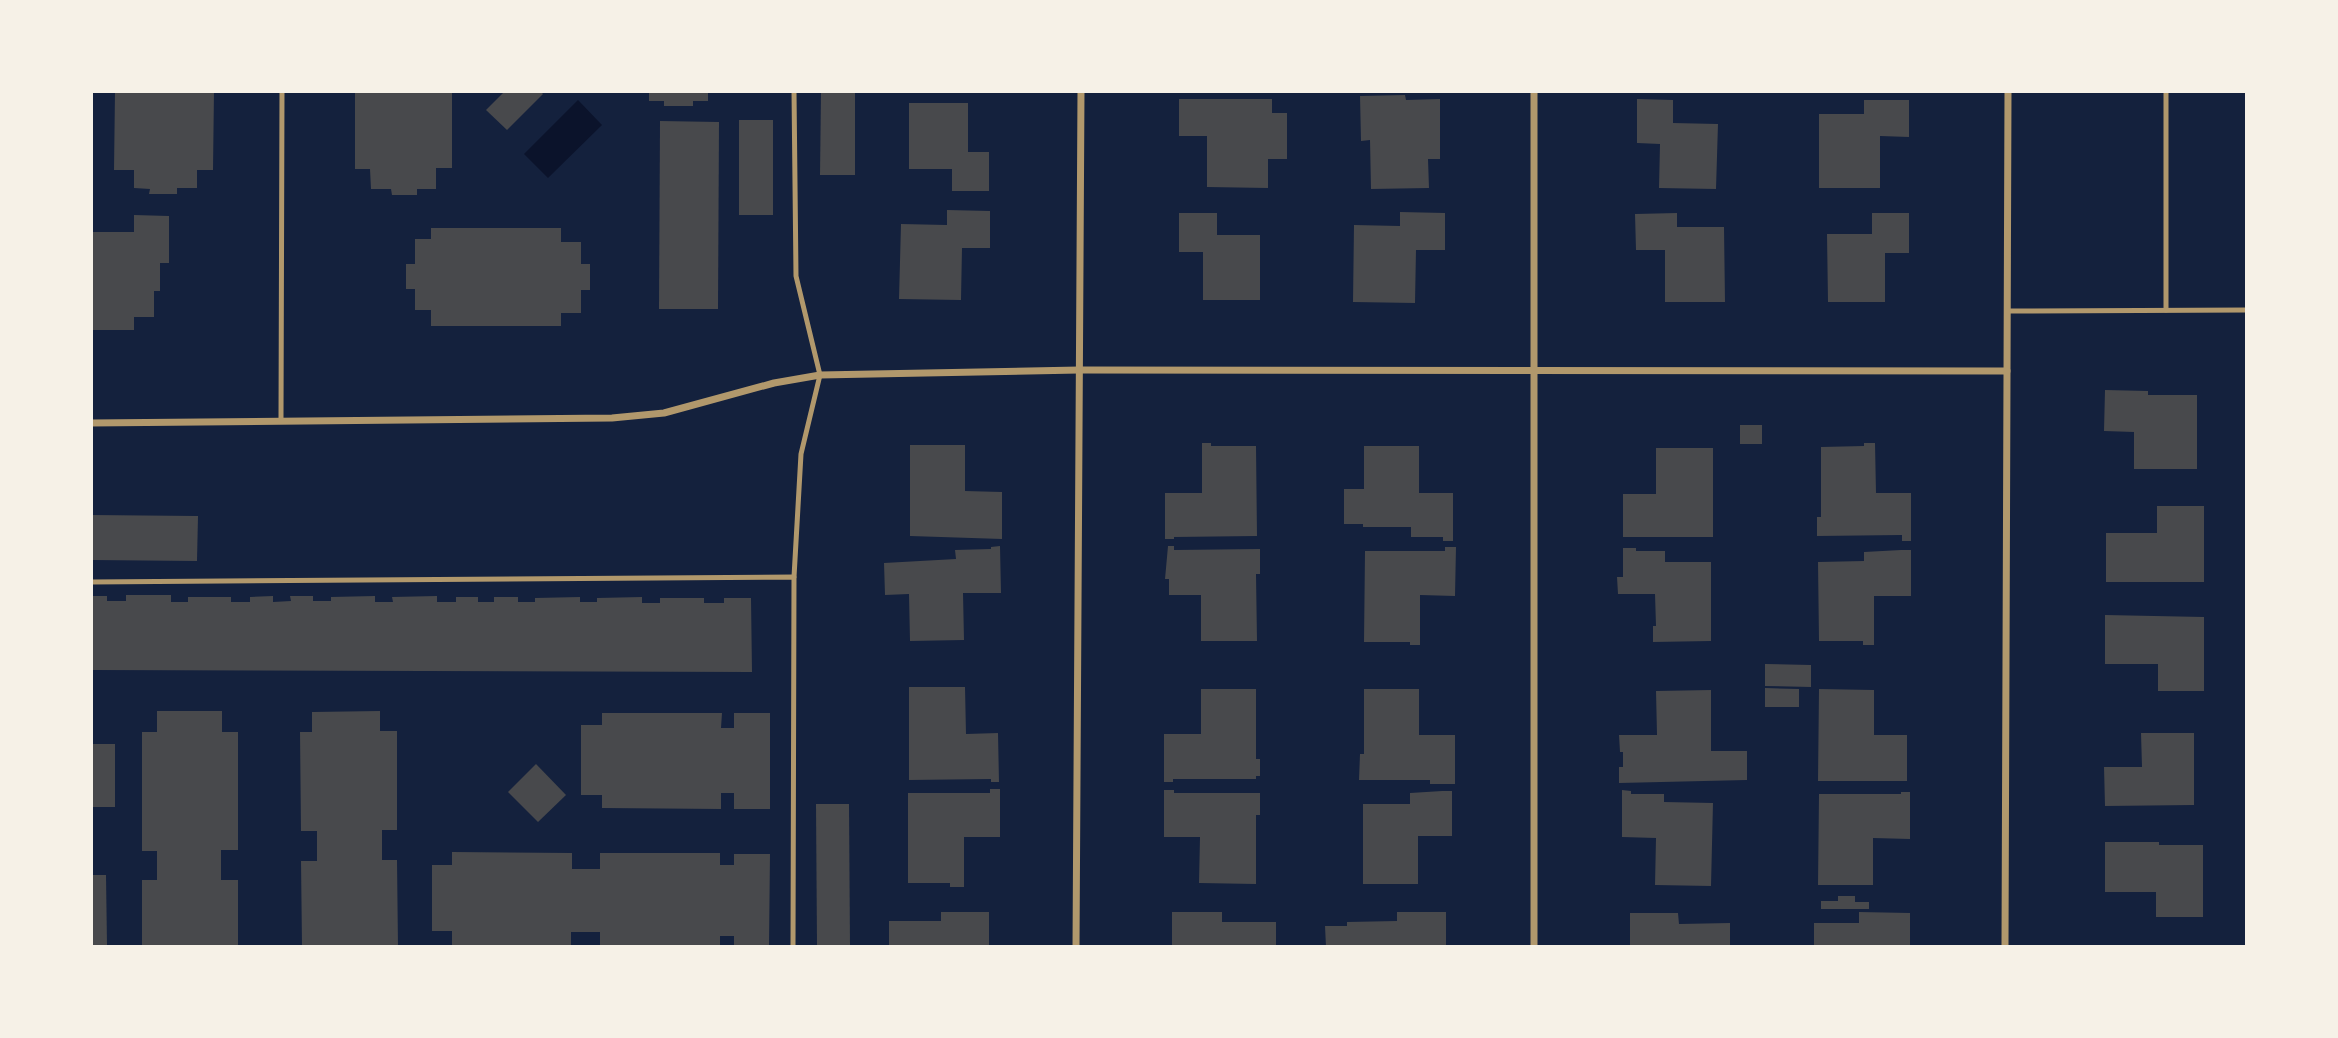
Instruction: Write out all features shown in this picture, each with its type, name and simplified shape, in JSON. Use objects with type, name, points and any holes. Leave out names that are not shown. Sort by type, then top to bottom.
[{"type":"street","points":[[1076,947],[1081,91]]},
{"type":"street","points":[[1534,91],[1534,947]]},
{"type":"street","points":[[2005,947],[2008,91]]},
{"type":"street","points":[[91,423],[612,418],[664,413],[774,383],[820,375],[1079,370],[2007,371]]},
{"type":"lane","points":[[281,421],[282,91]]},
{"type":"lane","points":[[793,947],[794,577],[801,454],[820,375],[796,276],[794,91]]},
{"type":"lane","points":[[2166,91],[2166,310]]},
{"type":"lane","points":[[2007,311],[2247,310]]},
{"type":"lane","points":[[91,582],[794,577]]},
{"type":"water","points":[[578,100],[602,125],[548,178],[524,154]]},
{"type":"building","points":[[115,91],[214,91],[213,170],[197,170],[197,188],[177,188],[177,194],[149,194],[150,189],[134,188],[134,170],[114,170]]},
{"type":"building","points":[[355,91],[452,91],[452,168],[436,168],[436,189],[417,189],[417,195],[392,195],[391,189],[371,189],[370,169],[355,169]]},
{"type":"building","points":[[505,91],[540,91],[543,94],[507,130],[486,110]]},
{"type":"building","points":[[649,91],[708,91],[708,101],[693,101],[693,106],[664,106],[664,101],[649,101]]},
{"type":"building","points":[[821,91],[855,91],[855,175],[820,175]]},
{"type":"building","points":[[1405,95],[1406,100],[1440,99],[1440,159],[1428,159],[1429,188],[1371,189],[1370,140],[1361,141],[1360,96]]},
{"type":"building","points":[[1179,99],[1272,99],[1272,113],[1287,113],[1287,159],[1268,159],[1268,188],[1207,187],[1207,136],[1179,136]]},
{"type":"building","points":[[1637,99],[1673,100],[1673,123],[1718,124],[1716,189],[1659,188],[1660,144],[1637,143]]},
{"type":"building","points":[[1864,100],[1909,100],[1909,137],[1880,136],[1880,188],[1819,188],[1819,114],[1864,114]]},
{"type":"building","points":[[909,103],[968,103],[968,152],[989,152],[989,191],[952,191],[952,169],[909,169]]},
{"type":"building","points":[[739,120],[773,120],[773,215],[739,215]]},
{"type":"building","points":[[660,121],[719,122],[718,309],[659,309]]},
{"type":"building","points":[[947,210],[990,211],[990,248],[962,248],[961,300],[899,299],[901,224],[947,225]]},
{"type":"building","points":[[1400,212],[1445,213],[1445,250],[1416,250],[1415,303],[1353,302],[1354,225],[1400,226]]},
{"type":"building","points":[[1179,213],[1217,213],[1217,235],[1260,235],[1260,300],[1203,300],[1203,252],[1179,252]]},
{"type":"building","points":[[1677,213],[1677,227],[1724,227],[1725,302],[1665,302],[1665,250],[1636,250],[1635,214]]},
{"type":"building","points":[[1872,213],[1909,213],[1909,253],[1885,253],[1885,302],[1828,302],[1827,234],[1872,234]]},
{"type":"building","points":[[134,215],[169,216],[169,263],[160,263],[160,291],[154,291],[154,317],[134,317],[134,330],[91,330],[91,232],[134,232]]},
{"type":"building","points":[[431,228],[561,228],[561,242],[581,242],[581,264],[590,264],[590,290],[581,290],[581,313],[561,313],[561,326],[431,326],[431,310],[415,310],[415,289],[406,289],[406,264],[415,264],[415,239],[431,239]]},
{"type":"building","points":[[2105,390],[2148,391],[2148,395],[2197,395],[2197,469],[2134,469],[2134,432],[2104,431]]},
{"type":"building","points":[[1740,425],[1762,425],[1762,444],[1740,444]]},
{"type":"building","points":[[1202,443],[1211,443],[1211,446],[1256,446],[1257,536],[1165,539],[1165,493],[1202,493]]},
{"type":"building","points":[[1864,443],[1875,443],[1876,493],[1911,493],[1911,541],[1902,541],[1902,535],[1817,536],[1817,517],[1821,517],[1821,447],[1864,446]]},
{"type":"building","points":[[910,445],[965,445],[965,491],[1002,492],[1002,539],[910,536]]},
{"type":"building","points":[[1364,446],[1419,446],[1419,493],[1453,493],[1453,541],[1443,541],[1443,537],[1411,537],[1411,527],[1363,527],[1363,524],[1344,524],[1344,489],[1364,489]]},
{"type":"building","points":[[1656,448],[1713,448],[1713,537],[1623,537],[1623,494],[1656,494]]},
{"type":"building","points":[[2157,506],[2204,506],[2204,582],[2106,582],[2106,533],[2157,533]]},
{"type":"building","points":[[91,515],[198,516],[197,561],[91,560]]},
{"type":"building","points":[[1000,546],[1001,593],[963,593],[964,640],[910,641],[909,594],[885,595],[884,563],[956,559],[955,550],[991,549]]},
{"type":"building","points":[[1168,546],[1174,546],[1174,550],[1260,549],[1260,574],[1256,574],[1257,641],[1201,641],[1201,595],[1169,595],[1169,579],[1165,579]]},
{"type":"building","points":[[1445,547],[1456,547],[1455,596],[1420,595],[1420,645],[1410,645],[1410,642],[1364,642],[1365,551],[1445,551]]},
{"type":"building","points":[[1623,548],[1665,551],[1665,562],[1711,562],[1711,641],[1653,642],[1653,626],[1656,626],[1655,594],[1618,594],[1617,577],[1623,577]]},
{"type":"building","points":[[1911,550],[1911,596],[1874,596],[1874,645],[1863,645],[1863,641],[1819,641],[1818,562],[1864,561],[1864,552]]},
{"type":"building","points":[[126,595],[171,595],[171,602],[188,602],[188,597],[231,597],[231,602],[250,602],[250,597],[273,596],[273,602],[291,601],[290,596],[313,596],[313,601],[331,601],[331,597],[375,596],[375,602],[393,602],[392,597],[437,596],[437,602],[456,602],[456,597],[478,597],[478,602],[494,602],[494,597],[518,597],[518,602],[535,602],[535,598],[580,597],[580,602],[597,602],[597,598],[642,597],[642,603],[660,603],[660,598],[704,598],[704,603],[724,603],[724,598],[751,598],[752,672],[91,670],[91,596],[107,596],[107,601],[126,601]]},
{"type":"building","points":[[2105,615],[2204,617],[2204,691],[2158,691],[2158,664],[2105,664]]},
{"type":"building","points":[[1765,664],[1811,665],[1811,687],[1765,686]]},
{"type":"building","points":[[909,687],[965,687],[966,734],[998,733],[999,782],[991,782],[991,779],[909,780]]},
{"type":"building","points":[[1765,688],[1799,689],[1799,707],[1765,707]]},
{"type":"building","points":[[1201,689],[1256,689],[1256,759],[1260,759],[1260,776],[1256,776],[1256,779],[1173,779],[1173,782],[1164,782],[1164,734],[1201,734]]},
{"type":"building","points":[[1364,689],[1419,689],[1419,735],[1455,735],[1455,784],[1430,784],[1430,780],[1359,780],[1360,754],[1364,754]]},
{"type":"building","points":[[1819,689],[1874,690],[1874,735],[1907,735],[1907,781],[1818,781]]},
{"type":"building","points":[[1711,690],[1711,751],[1747,751],[1747,780],[1619,783],[1623,752],[1620,752],[1619,735],[1657,735],[1656,691]]},
{"type":"building","points":[[157,711],[222,711],[222,732],[238,732],[238,850],[221,850],[221,880],[238,880],[238,947],[142,947],[142,880],[157,880],[157,851],[142,851],[142,732],[157,732]]},
{"type":"building","points":[[380,711],[380,731],[397,731],[397,830],[382,830],[382,860],[397,860],[398,947],[302,947],[301,861],[317,861],[317,831],[301,831],[300,732],[312,732],[312,712]]},
{"type":"building","points":[[602,713],[722,713],[721,728],[734,728],[734,713],[770,713],[770,809],[734,809],[734,793],[721,793],[721,809],[602,808],[602,795],[581,795],[581,725],[602,725]]},
{"type":"building","points":[[2141,733],[2194,733],[2194,805],[2105,806],[2104,767],[2142,767]]},
{"type":"building","points":[[91,744],[115,744],[115,807],[91,807]]},
{"type":"building","points":[[536,764],[566,795],[538,822],[508,792]]},
{"type":"building","points":[[990,789],[1000,789],[1000,837],[964,837],[964,887],[950,887],[950,883],[908,883],[908,793],[990,793]]},
{"type":"building","points":[[1164,790],[1174,790],[1174,793],[1260,793],[1260,815],[1256,815],[1256,884],[1199,883],[1200,837],[1164,837]]},
{"type":"building","points":[[1622,790],[1631,791],[1631,794],[1664,794],[1664,802],[1713,803],[1711,886],[1655,885],[1656,838],[1622,837]]},
{"type":"building","points":[[1452,791],[1452,836],[1418,836],[1418,884],[1363,884],[1363,804],[1410,804],[1410,793]]},
{"type":"building","points":[[1910,792],[1910,839],[1873,838],[1873,885],[1818,885],[1819,794]]},
{"type":"building","points":[[816,804],[849,804],[850,947],[817,947]]},
{"type":"building","points":[[2105,842],[2203,845],[2203,917],[2156,917],[2156,892],[2105,892]]},
{"type":"building","points":[[452,852],[572,853],[572,869],[600,869],[600,853],[720,853],[720,865],[734,865],[734,854],[770,854],[769,947],[734,947],[734,936],[720,936],[720,947],[600,947],[600,932],[571,932],[571,947],[452,947],[452,931],[432,931],[432,865],[452,865]]},
{"type":"building","points":[[91,875],[106,875],[107,945],[91,945]]},
{"type":"building","points":[[1838,896],[1855,896],[1855,902],[1869,902],[1869,909],[1821,909],[1821,901],[1838,901]]},
{"type":"building","points":[[941,912],[989,912],[989,947],[889,947],[889,921],[941,921]]},
{"type":"building","points":[[1172,912],[1222,912],[1222,922],[1276,922],[1276,947],[1172,947]]},
{"type":"building","points":[[1397,912],[1446,912],[1446,947],[1326,947],[1325,926],[1347,926],[1347,922],[1397,921]]},
{"type":"building","points":[[1859,912],[1910,913],[1910,947],[1814,947],[1814,923],[1859,923]]},
{"type":"building","points":[[1630,913],[1678,913],[1679,924],[1730,923],[1730,947],[1630,947]]}]
